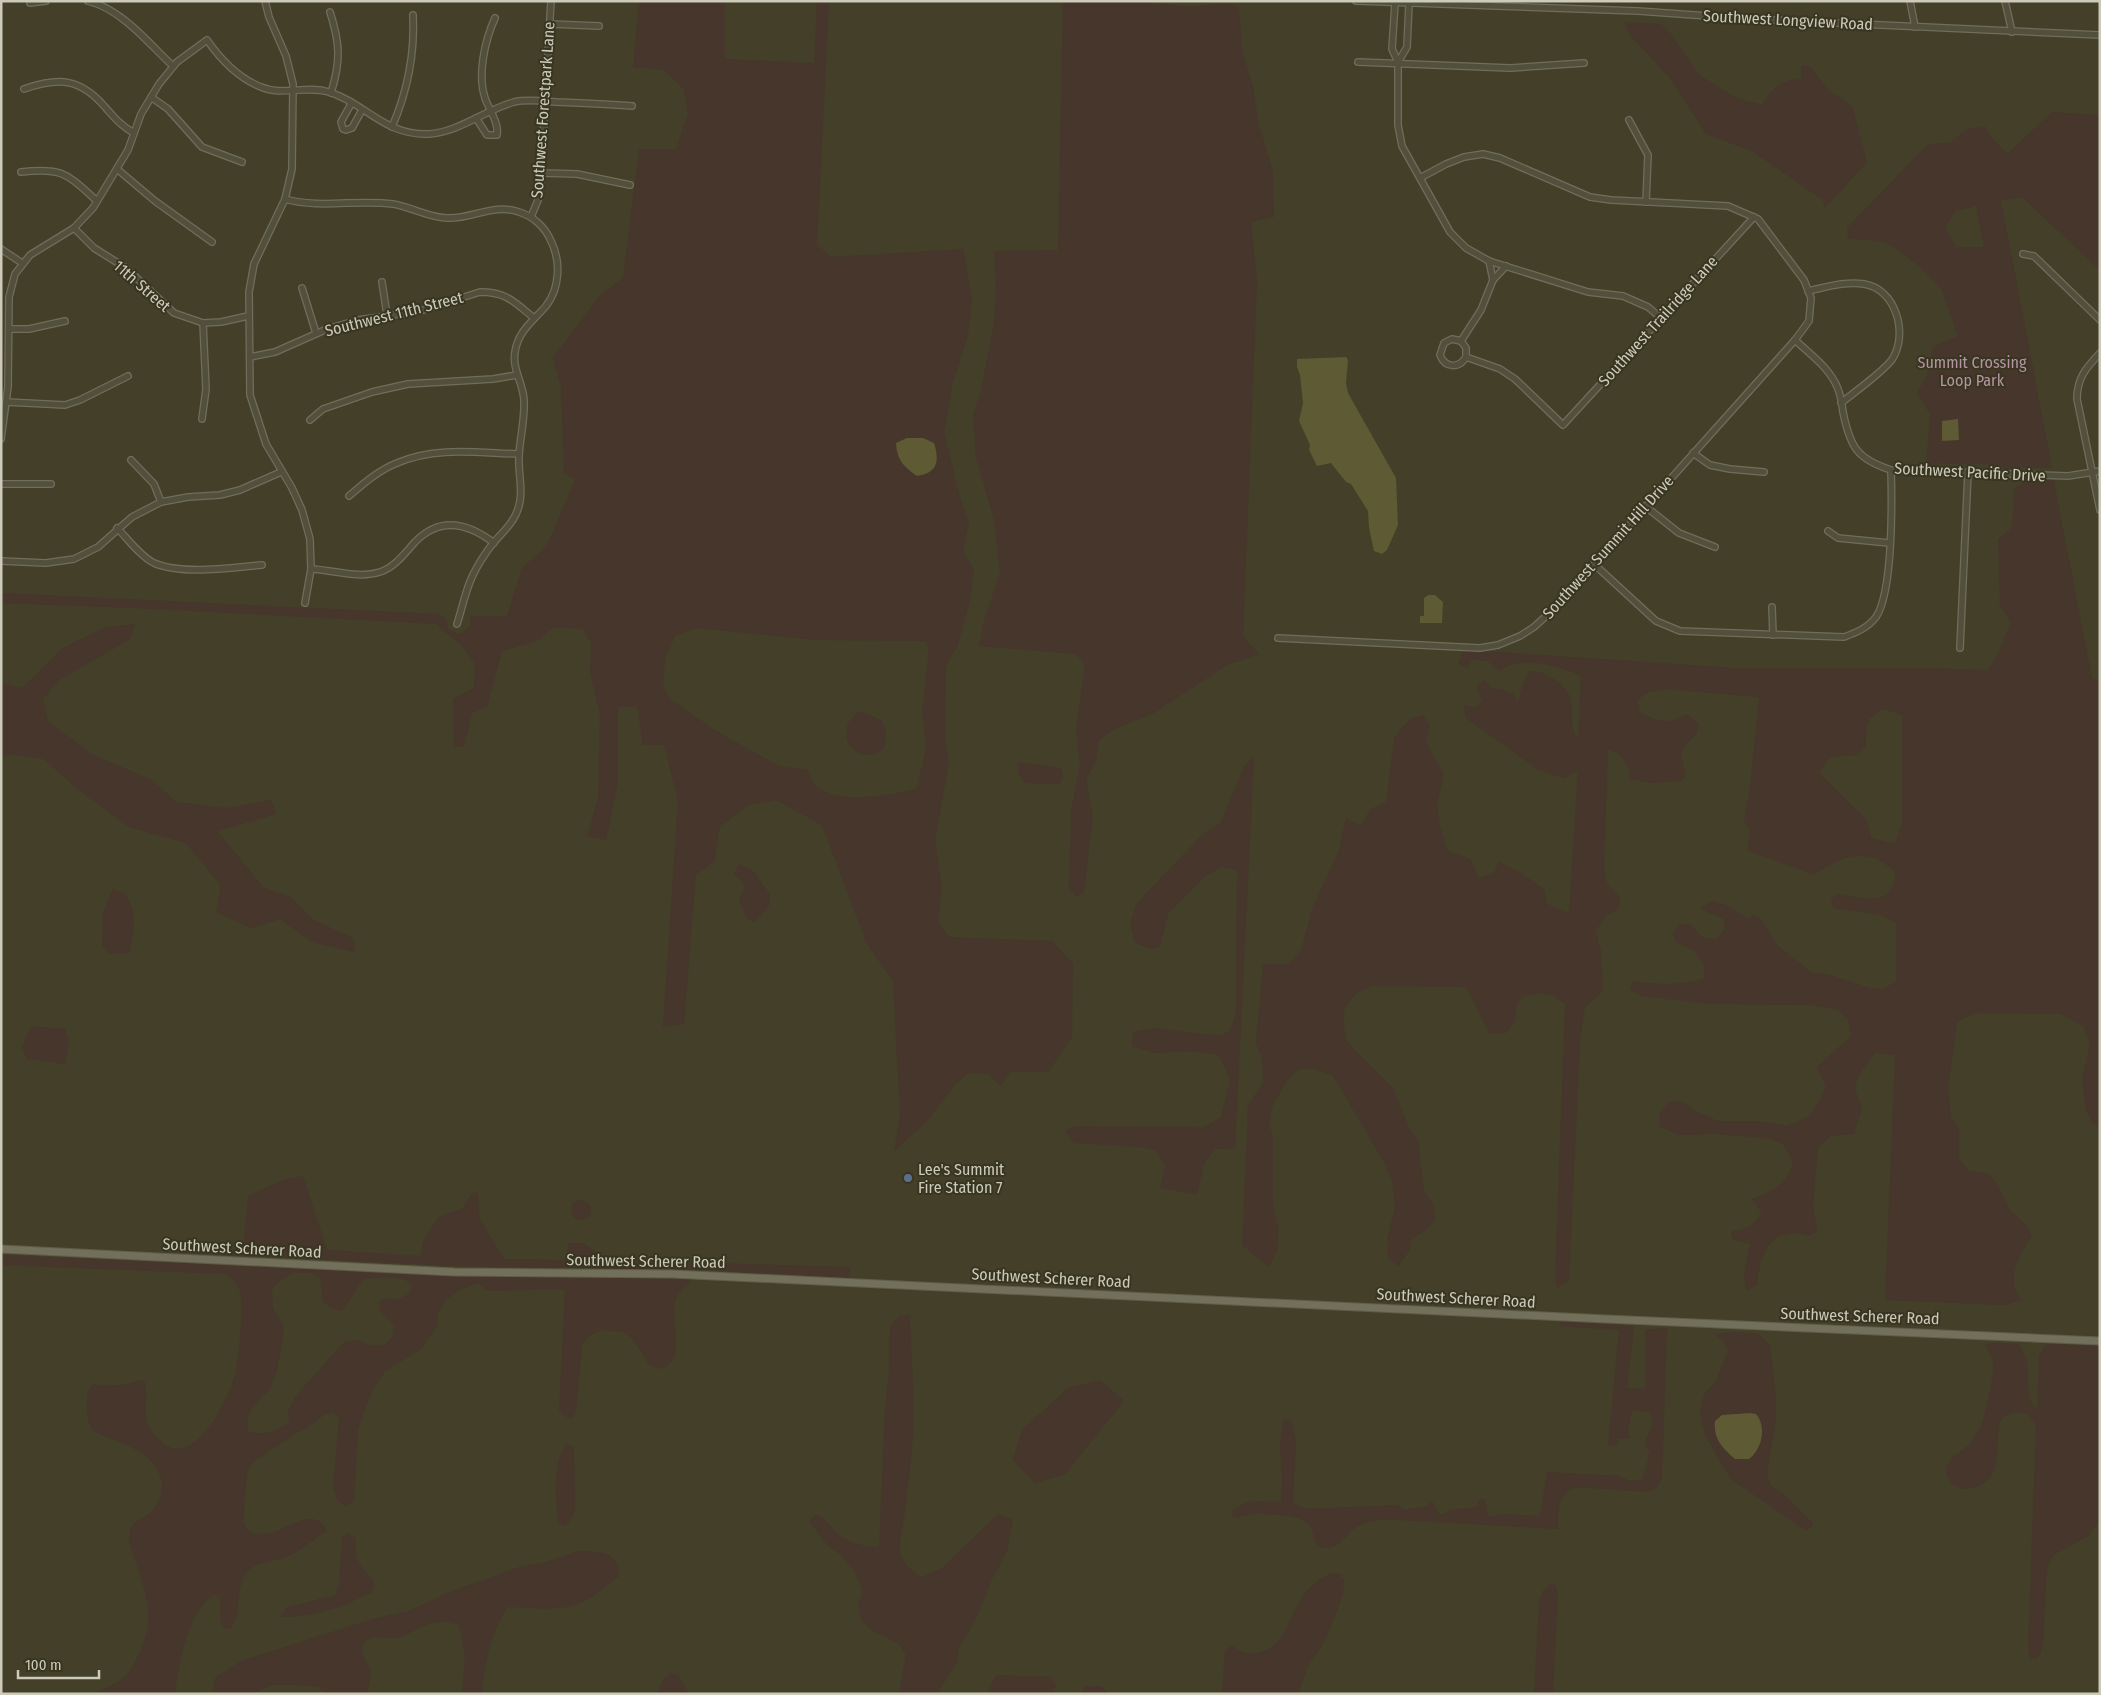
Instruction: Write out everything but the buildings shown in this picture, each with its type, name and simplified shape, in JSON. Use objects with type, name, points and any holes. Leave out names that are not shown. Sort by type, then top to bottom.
[{"type":"main road","name":"Southwest Scherer Road","points":[[1,1250],[454,1272],[682,1274],[1597,1319],[2100,1341]]},
{"type":"street","points":[[30,3],[46,1]]},
{"type":"street","points":[[88,1],[103,6],[119,16],[173,66]]},
{"type":"street","points":[[266,1],[269,17],[286,56],[293,89],[292,169],[285,199],[254,264],[249,292],[248,316],[250,396],[266,444],[292,488],[302,510],[310,539],[311,569],[305,604]]},
{"type":"street","name":"Southwest Forestpark Lane","points":[[531,218],[538,200],[541,173],[551,1]]},
{"type":"street","name":"Southwest Longview Road","points":[[1356,1],[1638,11],[1750,19],[2100,35]]},
{"type":"street","points":[[1910,1],[1915,27]]},
{"type":"street","points":[[2005,1],[2012,32]]},
{"type":"street","points":[[1395,3],[1392,49],[1398,62],[1398,125],[1402,146],[1450,232],[1466,248],[1489,260],[1588,292],[1623,296],[1648,307],[1661,318]]},
{"type":"street","points":[[1398,62],[1407,47],[1409,4]]},
{"type":"street","points":[[330,12],[337,34],[339,54],[332,92]]},
{"type":"street","points":[[392,127],[410,77],[414,45],[413,15]]},
{"type":"street","points":[[476,118],[487,135],[496,135],[497,127],[486,101],[482,84],[486,43],[494,18]]},
{"type":"street","points":[[550,24],[599,26]]},
{"type":"street","points":[[1,439],[6,402],[10,286],[14,274],[30,255],[74,228],[97,201],[128,150],[141,114],[151,97],[173,66],[207,40],[231,68],[262,88],[277,90],[316,89],[332,92],[392,127],[408,132],[430,134],[452,128],[490,111],[517,102],[632,106]]},
{"type":"street","points":[[1358,62],[1398,62],[1510,68],[1584,64]]},
{"type":"street","points":[[24,89],[54,81],[75,83],[92,94],[122,126],[134,133]]},
{"type":"street","points":[[151,97],[168,109],[202,147],[242,162]]},
{"type":"street","points":[[351,104],[342,122],[343,129],[352,128],[362,110]]},
{"type":"street","points":[[1629,120],[1648,155],[1646,202]]},
{"type":"street","points":[[1420,178],[1464,157],[1483,154],[1500,158],[1590,197],[1728,206],[1754,216],[1804,280],[1811,298],[1809,321],[1795,340]]},
{"type":"street","points":[[117,169],[155,201],[212,242]]},
{"type":"street","points":[[21,172],[51,170],[63,173],[74,179],[97,201]]},
{"type":"street","points":[[541,173],[576,174],[630,185]]},
{"type":"street","points":[[285,199],[312,205],[352,203],[394,204],[439,218],[450,219],[499,209],[518,212],[531,218],[550,237],[558,262],[557,278],[553,292],[547,303],[525,327],[515,350],[514,363],[524,398],[524,421],[519,454],[519,508],[509,526],[494,543],[472,577],[457,624]]},
{"type":"street","name":"Southwest Trailridge Lane","points":[[1466,357],[1500,368],[1515,379],[1563,425],[1754,216]]},
{"type":"street","name":"11th Street","points":[[74,228],[94,248],[126,268],[174,313],[203,323],[221,322],[248,316]]},
{"type":"street","points":[[1,249],[22,263]]},
{"type":"street","points":[[2023,254],[2034,256],[2100,320]]},
{"type":"street","points":[[1489,260],[1493,280]]},
{"type":"street","points":[[1461,341],[1481,310],[1493,280],[1506,266]]},
{"type":"street","points":[[382,282],[387,315]]},
{"type":"street","points":[[1808,291],[1848,283],[1867,284],[1892,302],[1899,321],[1900,340],[1893,359],[1841,403]]},
{"type":"street","points":[[302,288],[316,332]]},
{"type":"street","name":"Southwest 11th Street","points":[[250,357],[276,352],[316,332],[358,320],[420,310],[480,292],[490,292],[508,297],[534,318]]},
{"type":"street","points":[[8,329],[29,329],[65,322]]},
{"type":"street","points":[[202,419],[206,389],[203,323]]},
{"type":"street","points":[[1452,339],[1461,341],[1466,348],[1466,357],[1457,366],[1448,365],[1440,355],[1444,343],[1452,339]]},
{"type":"street","name":"Southwest Pacific Drive","points":[[1795,340],[1830,375],[1838,389],[1846,430],[1853,446],[1866,460],[1892,470],[2066,476],[2092,473]]},
{"type":"street","name":"Southwest Summit Hill Drive","points":[[1278,638],[1480,648],[1498,645],[1520,636],[1534,627],[1596,565],[1645,506],[1795,340]]},
{"type":"street","points":[[2100,353],[2084,370],[2077,386],[2077,399],[2100,510]]},
{"type":"street","points":[[310,420],[323,409],[372,392],[408,384],[493,379],[517,375]]},
{"type":"street","points":[[6,402],[64,405],[80,400],[128,376]]},
{"type":"street","points":[[350,496],[373,477],[397,463],[421,455],[444,452],[519,454]]},
{"type":"street","points":[[1693,453],[1710,464],[1730,469],[1764,472]]},
{"type":"street","points":[[131,460],[154,484],[161,502]]},
{"type":"street","points":[[1596,565],[1656,621],[1680,631],[1844,638],[1859,632],[1876,617],[1886,591],[1892,470]]},
{"type":"street","points":[[2092,473],[2100,471]]},
{"type":"street","points":[[1,561],[46,563],[74,559],[98,547],[117,528],[132,517],[161,502],[240,490],[281,472]]},
{"type":"street","points":[[1960,648],[1968,472]]},
{"type":"street","points":[[1,484],[51,484]]},
{"type":"street","points":[[1645,506],[1679,533],[1714,546]]},
{"type":"street","points":[[311,569],[362,575],[380,572],[407,553],[426,532],[452,524],[467,527],[494,543]]},
{"type":"street","points":[[117,528],[147,558],[168,567],[210,569],[262,564]]},
{"type":"street","points":[[1828,531],[1838,538],[1889,543]]},
{"type":"street","points":[[1772,607],[1773,635]]},
{"type":"green space","points":[[639,1],[725,1],[725,59],[814,63],[817,1],[829,1],[817,245],[831,257],[963,249],[972,298],[968,335],[953,382],[944,432],[961,501],[969,523],[963,550],[974,570],[970,601],[957,647],[946,665],[945,739],[949,762],[935,841],[942,888],[938,921],[949,937],[1052,941],[1073,964],[1072,1037],[1048,1072],[1011,1071],[1001,1086],[988,1074],[968,1073],[954,1086],[926,1122],[894,1151],[900,1117],[893,981],[867,944],[822,825],[776,800],[749,805],[720,826],[714,862],[696,874],[684,1024],[663,1027],[678,800],[664,745],[643,745],[637,707],[618,707],[618,782],[606,840],[587,836],[598,799],[600,714],[590,672],[591,643],[583,629],[554,627],[537,641],[502,651],[487,707],[472,713],[464,747],[454,747],[453,699],[474,688],[475,664],[463,647],[436,624],[1,603],[1,593],[439,614],[447,620],[448,629],[458,634],[464,632],[470,625],[470,616],[507,616],[522,568],[547,546],[575,479],[564,473],[561,388],[553,358],[599,296],[623,278],[639,149],[676,149],[688,114],[684,89],[664,70],[633,67]],"holes":[[[697,628],[816,640],[925,641],[929,648],[922,711],[925,754],[916,789],[865,797],[839,796],[827,792],[815,786],[808,770],[779,766],[716,731],[670,699],[663,685],[665,659],[675,636]]]},
{"type":"green space","points":[[1063,1],[1130,1],[1192,7],[1234,4],[1239,8],[1242,50],[1253,87],[1259,125],[1273,172],[1274,217],[1251,222],[1257,282],[1243,637],[1259,654],[1227,665],[1152,714],[1116,728],[1099,740],[1096,761],[1086,779],[1093,815],[1084,892],[1076,897],[1069,888],[1071,809],[1080,765],[1076,730],[1085,664],[1075,654],[979,646],[983,624],[1000,573],[994,520],[976,457],[973,415],[981,391],[994,322],[996,285],[994,251],[1058,250]]},
{"type":"green space","points":[[1625,22],[1661,24],[1670,33],[1699,75],[1736,98],[1762,105],[1777,86],[1787,81],[1801,79],[1801,66],[1810,66],[1828,90],[1852,106],[1867,162],[1825,208],[1823,200],[1752,151],[1706,134],[1669,77],[1629,34]]},
{"type":"green space","name":"Summit Crossing Loop Park","points":[[2052,112],[2100,115],[2100,270],[2023,198],[2001,200],[2052,468],[2020,467],[2020,471],[2004,470],[2002,465],[1938,463],[1938,467],[1926,467],[1930,414],[1917,393],[1926,378],[1933,346],[1958,336],[1941,288],[1919,266],[1886,242],[1848,238],[1847,228],[1927,145],[1951,142],[1965,130],[1985,126],[1990,136],[2007,154]],"holes":[[[1976,206],[1984,247],[1956,247],[1945,227],[1955,211]]]},
{"type":"green space","points":[[2021,475],[2053,476],[2092,679],[2100,680],[2100,1128],[2093,1124],[2086,1110],[2082,1079],[2090,1044],[2083,1026],[2061,1014],[1975,1013],[1957,1022],[1948,1088],[1951,1117],[1959,1129],[1959,1159],[1969,1171],[1988,1174],[1996,1182],[2010,1210],[2026,1225],[2032,1236],[2022,1251],[2015,1268],[2014,1284],[2022,1300],[2004,1305],[1885,1300],[1895,1055],[1875,1053],[1861,1072],[1856,1084],[1856,1091],[1862,1107],[1854,1134],[1831,1136],[1818,1147],[1813,1205],[1817,1231],[1811,1236],[1796,1233],[1787,1234],[1773,1241],[1761,1261],[1757,1285],[1746,1291],[1744,1274],[1750,1244],[1733,1240],[1731,1232],[1750,1227],[1762,1213],[1752,1199],[1773,1190],[1783,1182],[1793,1162],[1783,1144],[1766,1138],[1716,1134],[1679,1135],[1659,1126],[1660,1112],[1670,1102],[1681,1101],[1717,1121],[1760,1121],[1787,1126],[1806,1118],[1819,1103],[1826,1087],[1817,1067],[1851,1036],[1848,1019],[1838,1010],[1813,1005],[1709,1004],[1641,996],[1630,989],[1633,981],[1669,984],[1704,978],[1704,964],[1694,951],[1676,942],[1673,933],[1679,924],[1690,924],[1702,937],[1717,939],[1725,929],[1723,918],[1700,909],[1712,901],[1726,905],[1748,919],[1754,915],[1761,919],[1778,946],[1811,972],[1827,974],[1870,988],[1884,988],[1896,982],[1896,923],[1881,915],[1833,908],[1831,899],[1839,894],[1868,898],[1884,896],[1890,891],[1894,883],[1895,871],[1875,858],[1858,856],[1835,862],[1814,875],[1747,850],[1750,832],[1744,820],[1750,789],[1759,697],[1666,689],[1648,692],[1637,700],[1641,713],[1658,720],[1673,720],[1686,714],[1699,724],[1696,735],[1685,745],[1681,754],[1686,776],[1680,781],[1650,783],[1630,779],[1627,764],[1621,756],[1608,749],[1604,867],[1607,884],[1620,897],[1619,908],[1606,916],[1596,930],[1601,952],[1603,991],[1585,1007],[1580,1040],[1569,1281],[1557,1288],[1555,1278],[1565,1004],[1555,996],[1540,993],[1524,996],[1517,1003],[1515,1021],[1506,1033],[1490,1034],[1466,987],[1372,986],[1356,994],[1345,1007],[1343,1023],[1347,1042],[1393,1088],[1409,1128],[1418,1139],[1424,1192],[1433,1204],[1436,1218],[1429,1228],[1412,1239],[1409,1251],[1398,1266],[1388,1258],[1387,1240],[1395,1208],[1392,1180],[1383,1160],[1333,1076],[1313,1068],[1299,1069],[1287,1080],[1273,1105],[1269,1123],[1273,1137],[1273,1206],[1279,1230],[1277,1251],[1269,1267],[1242,1245],[1248,1105],[1263,1083],[1262,1058],[1256,1043],[1263,964],[1288,964],[1301,951],[1312,909],[1338,853],[1346,818],[1360,826],[1371,809],[1386,802],[1394,738],[1410,719],[1423,715],[1430,727],[1426,742],[1444,776],[1437,803],[1440,826],[1447,850],[1470,859],[1479,878],[1494,873],[1499,862],[1519,872],[1544,889],[1547,904],[1569,913],[1578,770],[1564,778],[1538,770],[1466,718],[1464,705],[1475,708],[1482,700],[1476,686],[1484,680],[1491,688],[1514,694],[1518,703],[1523,683],[1530,671],[1536,671],[1552,678],[1562,685],[1568,693],[1571,700],[1572,723],[1578,740],[1581,676],[1551,665],[1529,662],[1508,666],[1499,671],[1488,661],[1472,660],[1467,668],[1458,663],[1462,653],[1471,650],[1734,668],[1988,670],[1998,654],[2011,622],[2000,607],[1998,539],[2010,530],[2014,510],[2013,490],[2023,483]],"holes":[[[1884,709],[1902,715],[1902,824],[1895,844],[1871,838],[1866,819],[1819,773],[1830,757],[1857,755],[1866,746],[1868,723],[1873,715]]]},
{"type":"green space","points":[[135,624],[130,639],[59,680],[43,699],[48,721],[93,755],[152,780],[176,802],[227,808],[271,800],[276,814],[217,831],[264,888],[291,897],[315,921],[354,938],[355,952],[312,942],[280,919],[251,928],[216,912],[221,886],[186,843],[129,827],[73,785],[44,759],[12,754],[1,757],[1,683],[22,688],[63,648],[106,627]]},
{"type":"green space","points":[[858,711],[881,720],[886,731],[885,747],[878,752],[870,755],[856,752],[847,741],[848,724]]},
{"type":"green space","points":[[1254,757],[1235,1148],[1215,1149],[1204,1164],[1197,1194],[1160,1188],[1165,1165],[1157,1151],[1141,1147],[1074,1143],[1065,1130],[1076,1126],[1204,1127],[1221,1117],[1230,1080],[1219,1055],[1191,1051],[1155,1053],[1132,1046],[1133,1032],[1154,1028],[1222,1036],[1231,1029],[1236,1011],[1237,870],[1221,867],[1207,875],[1168,914],[1160,947],[1152,949],[1135,943],[1130,925],[1136,904],[1202,835],[1221,823],[1244,766]]},
{"type":"green space","points":[[1018,762],[1061,768],[1063,776],[1060,784],[1026,783],[1019,775]]},
{"type":"green space","points":[[739,864],[754,872],[770,895],[770,904],[755,922],[747,919],[739,899],[745,884],[734,874]]},
{"type":"green space","points":[[113,889],[126,894],[134,917],[129,954],[109,954],[102,945],[103,912]]},
{"type":"green space","points":[[31,1026],[65,1029],[69,1042],[65,1064],[27,1059],[22,1047]]},
{"type":"green space","points":[[303,1176],[327,1250],[420,1256],[424,1239],[439,1217],[463,1208],[471,1194],[478,1192],[479,1218],[504,1259],[565,1260],[569,1243],[583,1243],[609,1260],[850,1267],[849,1278],[707,1270],[454,1266],[246,1255],[243,1250],[248,1196],[283,1180]]},
{"type":"green space","points":[[581,1200],[588,1203],[591,1210],[588,1217],[581,1220],[574,1217],[571,1210],[574,1203]]},
{"type":"green space","points":[[1,1255],[443,1275],[693,1279],[680,1291],[675,1302],[676,1347],[674,1357],[669,1365],[659,1369],[648,1363],[632,1338],[622,1332],[603,1330],[590,1335],[582,1344],[576,1411],[573,1418],[566,1417],[559,1410],[565,1292],[561,1289],[487,1291],[478,1283],[459,1290],[446,1300],[438,1312],[437,1326],[421,1349],[385,1371],[371,1393],[358,1429],[354,1501],[345,1506],[337,1500],[333,1488],[339,1418],[333,1412],[324,1415],[253,1462],[247,1472],[243,1522],[249,1532],[261,1534],[273,1532],[307,1519],[321,1523],[327,1531],[284,1558],[258,1565],[248,1570],[242,1580],[238,1610],[230,1629],[224,1628],[220,1619],[220,1598],[214,1595],[205,1602],[197,1613],[186,1640],[175,1694],[97,1694],[97,1692],[114,1685],[124,1677],[132,1668],[144,1643],[148,1625],[147,1600],[129,1541],[129,1533],[133,1524],[155,1507],[161,1495],[162,1482],[158,1470],[147,1457],[132,1448],[97,1433],[91,1428],[87,1412],[89,1390],[94,1384],[118,1385],[141,1380],[145,1382],[147,1423],[150,1428],[161,1441],[173,1448],[185,1448],[208,1429],[225,1400],[231,1385],[235,1374],[241,1330],[241,1296],[237,1284],[226,1274],[1,1265]],"holes":[[[292,1273],[312,1273],[320,1278],[323,1302],[333,1309],[341,1311],[364,1279],[396,1278],[413,1285],[409,1293],[402,1298],[384,1298],[379,1302],[379,1310],[394,1325],[392,1337],[386,1344],[373,1346],[355,1340],[344,1342],[295,1397],[288,1411],[289,1423],[265,1433],[248,1431],[250,1413],[270,1388],[280,1354],[284,1327],[273,1309],[272,1289]]]},
{"type":"green space","points":[[901,1315],[910,1315],[914,1416],[900,1545],[903,1560],[915,1573],[922,1577],[942,1568],[998,1514],[1013,1520],[1007,1551],[992,1579],[975,1621],[959,1648],[957,1662],[937,1694],[899,1694],[906,1655],[898,1643],[873,1631],[861,1621],[858,1606],[863,1591],[855,1572],[840,1554],[828,1546],[809,1521],[815,1515],[819,1516],[847,1540],[879,1548],[889,1340],[891,1325]]},
{"type":"green space","points":[[1561,1321],[1634,1326],[1627,1388],[1645,1389],[1645,1330],[1667,1328],[1662,1478],[1658,1486],[1649,1492],[1574,1487],[1561,1500],[1558,1529],[1381,1519],[1358,1526],[1336,1545],[1325,1548],[1318,1546],[1311,1528],[1301,1519],[1250,1514],[1239,1518],[1233,1517],[1232,1511],[1249,1502],[1281,1502],[1280,1448],[1283,1421],[1291,1420],[1296,1441],[1293,1504],[1307,1509],[1396,1505],[1405,1510],[1428,1506],[1429,1502],[1432,1501],[1439,1514],[1445,1514],[1450,1510],[1477,1507],[1480,1499],[1485,1499],[1488,1516],[1492,1517],[1500,1514],[1540,1516],[1547,1472],[1618,1476],[1630,1481],[1642,1480],[1650,1452],[1644,1445],[1651,1428],[1651,1413],[1632,1410],[1628,1429],[1629,1439],[1619,1439],[1617,1446],[1608,1445],[1619,1330],[1560,1326]]},
{"type":"green space","points":[[1735,1332],[1758,1333],[1770,1346],[1776,1398],[1776,1419],[1767,1472],[1770,1485],[1784,1494],[1813,1523],[1811,1528],[1805,1530],[1731,1479],[1706,1437],[1700,1416],[1701,1404],[1705,1393],[1716,1381],[1728,1351],[1725,1343],[1715,1334]]},
{"type":"green space","points":[[1994,1343],[2019,1344],[2027,1361],[2029,1399],[2037,1409],[2039,1356],[2046,1344],[2100,1346],[2100,1520],[2088,1536],[2053,1555],[2047,1568],[2043,1643],[2040,1655],[2036,1659],[2030,1658],[2028,1649],[2036,1425],[2027,1413],[2012,1413],[2003,1418],[1999,1426],[1997,1461],[1993,1472],[1986,1481],[1976,1487],[1959,1488],[1951,1482],[1947,1474],[1948,1464],[1975,1437],[1983,1419],[1993,1368],[1992,1360],[1985,1345]]},
{"type":"green space","points":[[1100,1380],[1124,1401],[1065,1474],[1035,1483],[1013,1460],[1022,1430],[1068,1388]]},
{"type":"green space","points":[[566,1444],[574,1447],[575,1511],[571,1520],[565,1526],[558,1523],[556,1472],[561,1453]]},
{"type":"green space","points":[[348,1533],[356,1539],[358,1562],[373,1579],[374,1586],[371,1593],[342,1606],[327,1610],[303,1616],[280,1617],[287,1607],[335,1595],[339,1584],[342,1537]]},
{"type":"green space","points":[[578,1551],[600,1552],[611,1557],[616,1562],[619,1576],[583,1602],[569,1606],[560,1608],[507,1607],[496,1628],[489,1649],[482,1694],[462,1694],[465,1655],[459,1625],[441,1622],[427,1625],[393,1639],[369,1638],[362,1650],[371,1675],[367,1694],[327,1694],[318,1687],[273,1685],[251,1694],[212,1694],[215,1678],[241,1661],[376,1618],[409,1611],[445,1594],[522,1566],[546,1562]]},
{"type":"green space","points":[[1332,1573],[1339,1573],[1344,1580],[1343,1592],[1322,1647],[1309,1663],[1298,1694],[1222,1694],[1225,1651],[1232,1645],[1239,1650],[1251,1653],[1264,1651],[1272,1647],[1279,1641],[1305,1593],[1315,1583]]},
{"type":"green space","points":[[1551,1584],[1555,1584],[1558,1595],[1553,1694],[1534,1694],[1539,1602],[1543,1590]]},
{"type":"green space","points":[[670,1673],[678,1675],[689,1694],[657,1694],[663,1680]]},
{"type":"green space","points":[[996,1675],[1050,1677],[1056,1685],[1053,1694],[990,1694],[988,1691]]},
{"type":"green space","points":[[1085,1686],[1101,1686],[1109,1694],[1082,1694]]},
{"type":"shaded area","points":[[1346,357],[1348,360],[1346,383],[1348,393],[1396,478],[1398,525],[1387,550],[1382,554],[1374,551],[1369,528],[1368,511],[1351,484],[1346,482],[1331,463],[1317,466],[1299,421],[1303,403],[1297,359]]},
{"type":"shaded area","points":[[1958,419],[1959,440],[1942,441],[1942,421]]},
{"type":"shaded area","points":[[907,438],[923,438],[934,443],[937,461],[929,472],[917,476],[902,462],[896,443]]},
{"type":"shaded area","points":[[1428,595],[1435,595],[1443,602],[1442,623],[1420,623],[1420,616],[1424,616],[1424,598]]},
{"type":"shaded area","points":[[1756,1414],[1761,1425],[1760,1444],[1749,1459],[1735,1459],[1719,1442],[1715,1433],[1715,1421],[1722,1415]]},
{"type":"place","name":"Lee's Summit Fire Station 7","points":[[908,1178]]}]
